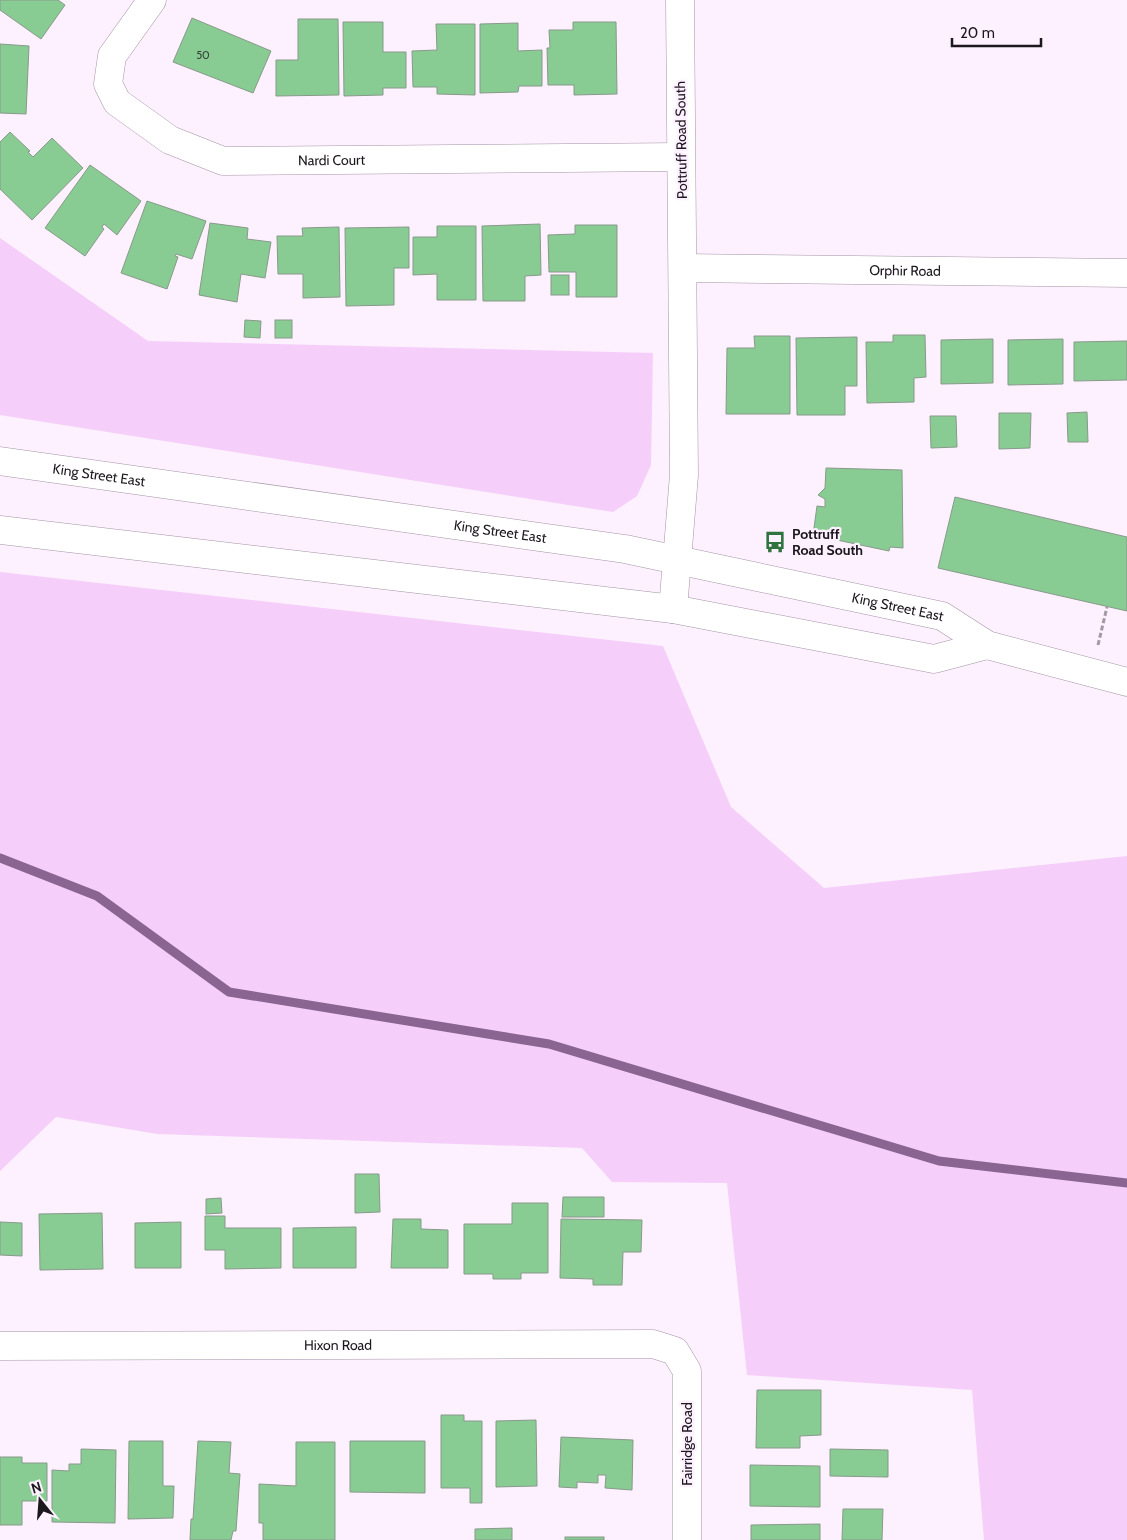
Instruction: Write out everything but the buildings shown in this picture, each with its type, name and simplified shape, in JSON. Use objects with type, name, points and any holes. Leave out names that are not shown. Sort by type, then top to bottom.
[{"type":"street","name":"Nardi Court","points":[[152,0],[112,56],[108,84],[117,102],[170,140],[223,161],[680,157]]},
{"type":"street","name":"Pottruff Road South","points":[[674,609],[684,475],[680,0]]},
{"type":"street","name":"Orphir Road","points":[[683,268],[1127,273]]},
{"type":"street","name":"King Street East","points":[[0,461],[625,549],[942,616],[987,645],[1127,682]]},
{"type":"street","name":"King Street East","points":[[0,530],[674,609],[934,659],[987,645]]},
{"type":"street","name":"Hixon Road","points":[[0,1346],[653,1344],[674,1351]]},
{"type":"street","name":"Fairridge Road","points":[[674,1351],[688,1371],[687,1540]]},
{"type":"path","points":[[1090,672],[1108,607]]},
{"type":"shaded area","points":[[0,238],[148,341],[653,353],[651,465],[637,496],[613,512],[0,415]]},
{"type":"shaded area","points":[[0,572],[663,646],[731,807],[824,888],[1127,856],[1127,1540],[984,1540],[972,1390],[747,1375],[727,1183],[612,1182],[582,1148],[157,1134],[56,1117],[0,1171]]},
{"type":"waterway","points":[[0,858],[97,896],[229,992],[549,1044],[939,1161],[1127,1183]]},
{"type":"place","name":"Pottruff Road South","points":[[775,542]]}]
